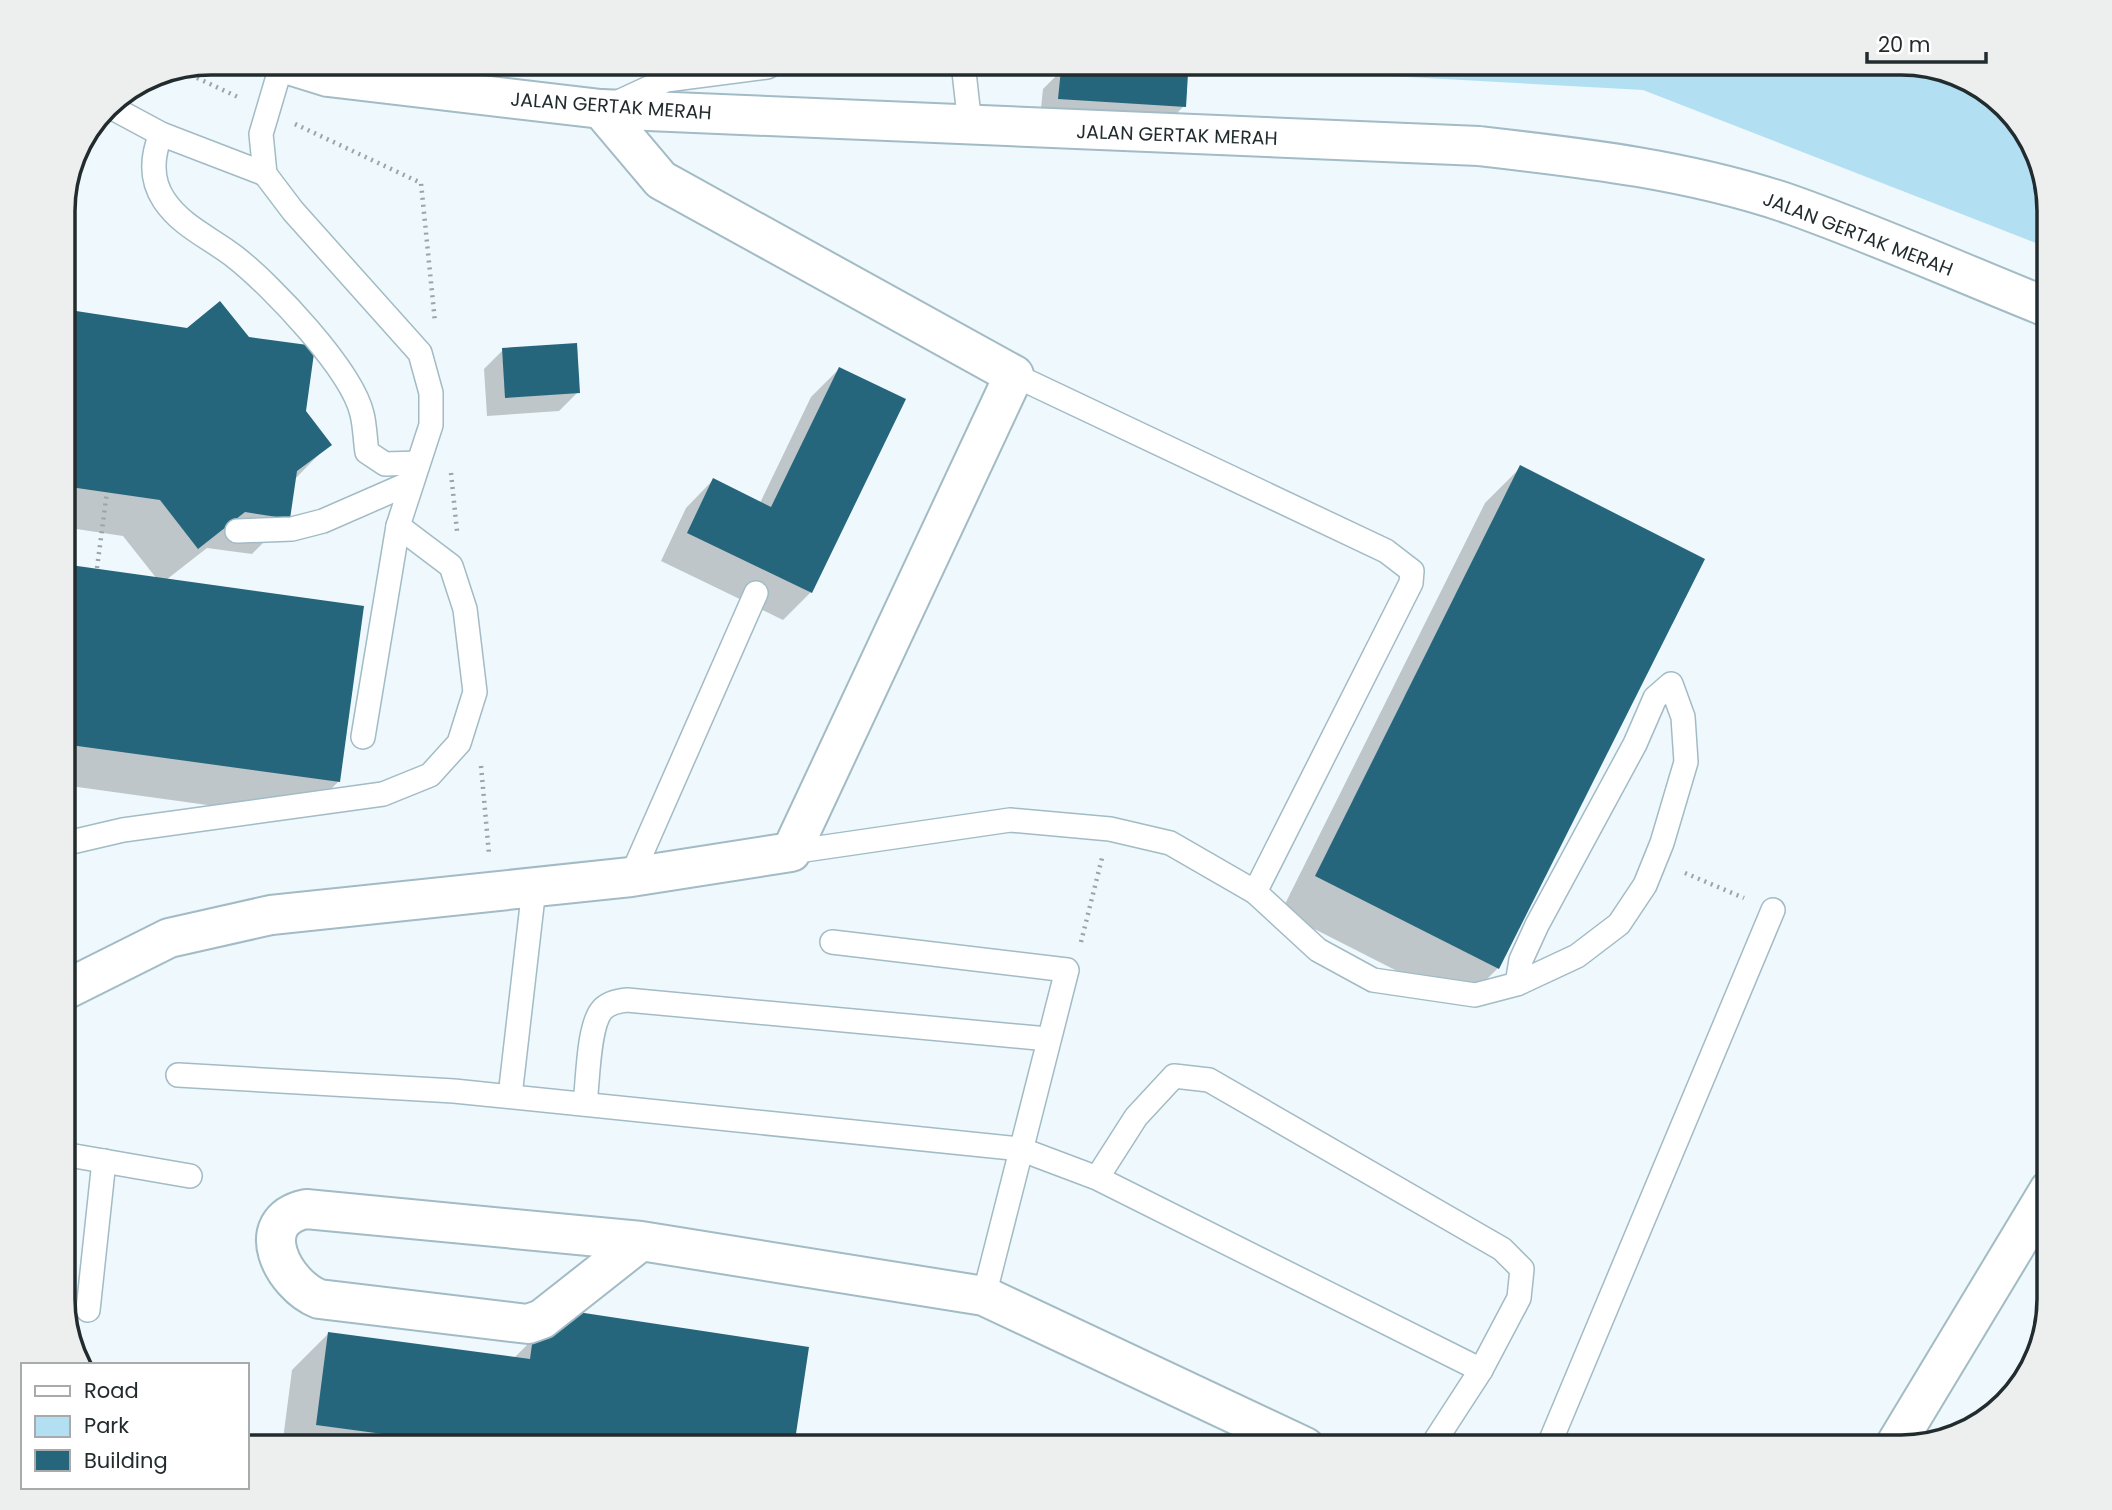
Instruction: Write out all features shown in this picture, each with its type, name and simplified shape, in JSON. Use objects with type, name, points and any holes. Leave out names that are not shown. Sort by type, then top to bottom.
[{"type":"street","name":"JALAN GERTAK MERAH","points":[[325,76],[601,109],[1479,146],[1597,159],[1690,177],[1791,205],[2037,303]]},
{"type":"street","points":[[76,984],[169,938],[259,918],[631,877],[791,852],[1014,375],[661,180],[601,109]]},
{"type":"street","points":[[641,1241],[542,1319],[528,1324],[319,1299],[299,1286],[274,1244],[276,1227],[288,1213],[306,1209],[641,1241],[984,1296],[1279,1435]]},
{"type":"street","points":[[1901,1435],[2037,1210]]},
{"type":"lane","points":[[279,76],[261,134],[265,174],[293,211],[420,353],[431,393],[431,425],[398,526],[363,737]]},
{"type":"lane","points":[[601,109],[666,80],[699,76]]},
{"type":"lane","points":[[964,76],[970,125]]},
{"type":"lane","points":[[119,112],[161,134],[265,174]]},
{"type":"lane","points":[[161,134],[153,152],[154,176],[164,200],[194,230],[236,257],[291,312],[344,376],[362,413],[367,452],[385,464],[414,473]]},
{"type":"lane","points":[[1014,375],[1386,551],[1412,571],[1411,583],[1255,892]]},
{"type":"lane","points":[[237,531],[292,529],[323,521],[414,473]]},
{"type":"lane","points":[[76,841],[123,830],[383,794],[430,775],[459,743],[475,692],[465,609],[451,566],[398,526]]},
{"type":"lane","points":[[631,877],[756,593]]},
{"type":"lane","points":[[791,852],[1010,820],[1110,829],[1170,842],[1255,892],[1318,950],[1373,979],[1475,995],[1517,984],[1577,956],[1619,924],[1645,885],[1686,762],[1683,717],[1671,684],[1655,698],[1629,756],[1538,925],[1521,960],[1517,984]]},
{"type":"lane","points":[[510,1096],[534,888]]},
{"type":"lane","points":[[1553,1435],[1773,911]]},
{"type":"lane","points":[[832,942],[1067,970],[984,1296]]},
{"type":"lane","points":[[585,1103],[595,1025],[606,1007],[627,1000],[1048,1039]]},
{"type":"lane","points":[[178,1075],[510,1096],[1020,1149],[1097,1178],[1481,1370]]},
{"type":"lane","points":[[1097,1178],[1136,1117],[1174,1076],[1209,1080],[1502,1249],[1522,1269],[1519,1298],[1481,1370],[1440,1435]]},
{"type":"lane","points":[[76,1156],[190,1176]]},
{"type":"lane","points":[[88,1310],[104,1161]]},
{"type":"path","points":[[97,568],[107,492]]},
{"type":"path","points":[[1078,955],[1110,829]]},
{"type":"path","points":[[1655,860],[1773,911]]},
{"type":"green space","points":[[1376,75],[1901,75],[1944,82],[1984,103],[2009,128],[2023,151],[2036,193],[2037,243],[1643,90]]},
{"type":"building","points":[[1060,75],[1188,75],[1186,107],[1058,99]]},
{"type":"building","points":[[220,301],[249,337],[315,346],[306,411],[332,445],[297,471],[290,519],[245,512],[198,549],[160,500],[76,488],[76,311],[187,328]]},
{"type":"building","points":[[577,343],[580,393],[505,398],[502,348]]},
{"type":"building","points":[[839,367],[906,399],[812,593],[687,533],[713,478],[771,507]]},
{"type":"building","points":[[1520,465],[1705,559],[1499,969],[1315,876]]},
{"type":"building","points":[[76,566],[364,606],[340,782],[76,746]]},
{"type":"building","points":[[571,1311],[809,1347],[796,1435],[391,1435],[316,1425],[328,1332],[530,1359],[533,1337]]}]
